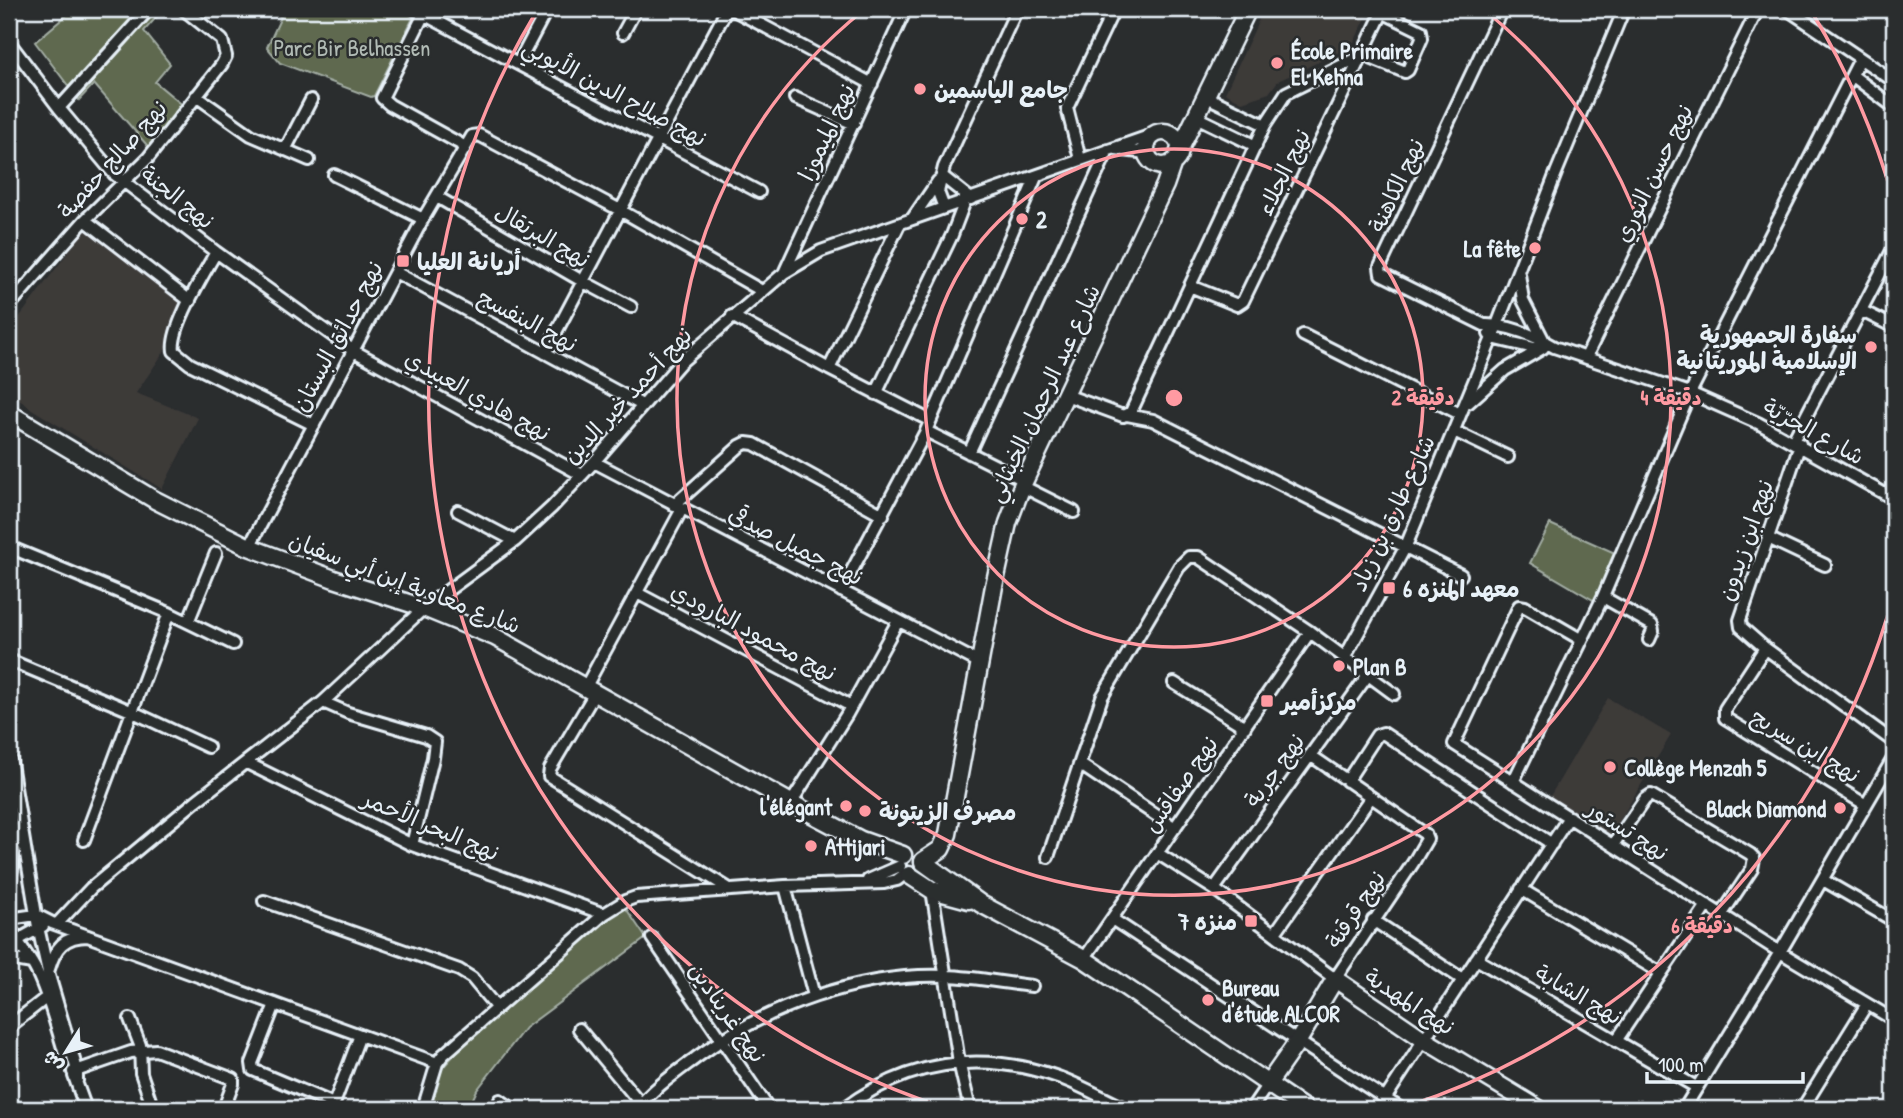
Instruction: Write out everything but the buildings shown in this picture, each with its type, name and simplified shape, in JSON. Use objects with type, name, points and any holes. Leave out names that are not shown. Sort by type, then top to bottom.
[{"type":"main road","name":"شارع عبد الرحمان الخبثاني","points":[[941,849],[948,834],[1009,523],[1023,483],[1248,9]]},
{"type":"main road","points":[[1161,193],[1150,158],[1148,140],[1196,117]]},
{"type":"main road","points":[[1150,158],[1167,165],[1176,157],[1176,139],[1159,134]]},
{"type":"main road","name":"شارع معاوية إبن أبي سفيان","points":[[9,402],[41,432]]},
{"type":"main road","name":"شارع معاوية إبن أبي سفيان","points":[[9,413],[155,500],[249,547],[334,579],[424,608],[495,637],[861,840],[872,850],[910,864],[957,888],[981,904],[1084,959],[1305,1109]]},
{"type":"main road","points":[[910,864],[949,825]]},
{"type":"main road","points":[[910,864],[941,849],[957,888]]},
{"type":"main road","name":"شارع معاوية إبن أبي سفيان","points":[[910,864],[932,890],[981,904]]},
{"type":"main road","name":"نهج قرقنة","points":[[1268,1084],[1298,1041],[1335,979]]},
{"type":"main road","name":"نهج المهدية","points":[[1335,979],[1423,1039],[1539,1109]]},
{"type":"street","points":[[59,108],[149,9]]},
{"type":"street","name":"نهج صالح حفصة","points":[[9,306],[85,220],[148,158],[222,64],[226,56],[222,40],[183,9]]},
{"type":"street","points":[[518,64],[547,9]]},
{"type":"street","points":[[623,33],[636,9]]},
{"type":"street","points":[[545,353],[729,9],[872,84]]},
{"type":"street","name":"نهج الميموزا","points":[[784,273],[906,9]]},
{"type":"street","points":[[912,219],[942,176],[945,163],[1017,9]]},
{"type":"street","points":[[1080,159],[1067,108],[1114,9]]},
{"type":"street","name":"نهج الكاهنة","points":[[1484,325],[1383,276],[1379,271],[1502,9]]},
{"type":"street","points":[[1303,335],[1462,411],[1505,370],[1547,345],[1523,300],[1518,268],[1624,9]]},
{"type":"street","name":"نهج حسن النوري","points":[[1586,357],[1758,9]]},
{"type":"street","points":[[1787,9],[1894,81]]},
{"type":"street","points":[[1127,415],[1136,403],[1265,125],[1286,93],[1363,55],[1408,71],[1422,34],[1381,10]]},
{"type":"street","name":"نهج الجلاء","points":[[1190,286],[1237,305],[1243,301],[1363,55],[1381,10]]},
{"type":"street","points":[[419,11],[382,98],[390,105],[464,146],[472,136],[480,135],[620,210],[762,291]]},
{"type":"street","name":"نهج صلاح الدين الأيوبي","points":[[419,11],[759,192]]},
{"type":"street","name":"نهج الجنة","points":[[9,42],[114,174],[216,252],[354,351]]},
{"type":"street","points":[[1513,782],[1603,597],[1690,393],[1860,58]]},
{"type":"street","points":[[1853,76],[1894,107]]},
{"type":"street","points":[[196,96],[251,135],[309,160]]},
{"type":"street","points":[[795,97],[853,124]]},
{"type":"street","points":[[1207,97],[1265,125]]},
{"type":"street","points":[[285,150],[311,100]]},
{"type":"street","points":[[1196,117],[1256,146]]},
{"type":"street","name":"نهج أحمد خير الدين","points":[[55,923],[92,888],[196,801],[323,702],[424,608],[515,541],[582,475],[680,363],[784,273],[821,251],[1036,177],[1080,159],[1159,134]]},
{"type":"street","name":"نهج حدائق البستان","points":[[249,547],[464,146]]},
{"type":"street","points":[[969,453],[1112,150],[1150,158]]},
{"type":"street","points":[[334,175],[423,219]]},
{"type":"street","points":[[876,394],[968,200],[942,176]]},
{"type":"street","points":[[942,176],[949,192],[947,207]]},
{"type":"street","points":[[841,591],[928,425],[1036,177]]},
{"type":"street","name":"نهج البرتقال","points":[[436,197],[631,306]]},
{"type":"street","points":[[85,220],[190,301]]},
{"type":"street","points":[[829,369],[899,225]]},
{"type":"street","name":"نهج ابن زيدون","points":[[1894,247],[1796,442],[1740,623],[1742,630],[1765,648],[1894,742]]},
{"type":"street","points":[[216,252],[172,342],[174,351],[180,357],[314,425]]},
{"type":"street","name":"شارع طارق بن زياد","points":[[1345,657],[1406,546],[1518,268]]},
{"type":"street","name":"نهج البنفسج","points":[[395,272],[642,405]]},
{"type":"street","points":[[1863,311],[1894,327]]},
{"type":"street","points":[[732,316],[876,394],[969,453],[1074,512]]},
{"type":"street","points":[[1484,325],[1492,338]]},
{"type":"street","name":"شارع الحرّيّة","points":[[1484,325],[1497,325],[1547,345],[1690,393],[1796,442],[1894,499]]},
{"type":"street","name":"شارع الحرّيّة","points":[[1492,338],[1547,345]]},
{"type":"street","name":"نهج هادي العبيدي","points":[[354,351],[582,475]]},
{"type":"street","points":[[1066,395],[1123,416],[1153,420],[1461,575]]},
{"type":"street","points":[[1136,403],[1153,420]]},
{"type":"street","points":[[1454,431],[1507,457]]},
{"type":"street","points":[[731,890],[549,776],[550,769],[678,507],[740,446],[746,443],[754,444],[883,515]]},
{"type":"street","name":"نهج جميل صدقي","points":[[594,462],[980,663]]},
{"type":"street","points":[[458,511],[515,541]]},
{"type":"street","points":[[1768,538],[1825,565]]},
{"type":"street","points":[[9,547],[169,613],[233,644]]},
{"type":"street","points":[[188,622],[216,553]]},
{"type":"street","points":[[1048,857],[1105,690],[1186,559],[1194,556],[1310,632],[1394,694]]},
{"type":"street","name":"نهج محمود البارودي","points":[[638,593],[851,706]]},
{"type":"street","points":[[1603,597],[1652,625],[1653,631],[1649,640]]},
{"type":"street","name":"نهج تستور","points":[[1582,640],[1520,606],[1454,744],[1780,952],[1894,1020]]},
{"type":"street","points":[[84,841],[169,613]]},
{"type":"street","points":[[791,803],[851,706],[898,621]]},
{"type":"street","name":"نهج صفاقس","points":[[1084,959],[1310,632]]},
{"type":"street","name":"نهج ابن سريج","points":[[1765,648],[1725,709],[1725,718],[1866,805]]},
{"type":"street","points":[[9,660],[208,747]]},
{"type":"street","name":"نهج جربة","points":[[1213,889],[1368,674]]},
{"type":"street","points":[[1174,683],[1245,727]]},
{"type":"street","points":[[323,702],[348,713],[426,736],[435,742],[412,845]]},
{"type":"street","points":[[1347,781],[1377,735],[1383,733],[1552,844]]},
{"type":"street","points":[[9,751],[10,771],[38,927],[75,1074]]},
{"type":"street","points":[[1275,933],[1371,797],[1310,755]]},
{"type":"street","points":[[1684,1109],[1894,757]]},
{"type":"street","name":"نهج البحر الأحمر","points":[[247,763],[412,845],[604,914]]},
{"type":"street","points":[[1081,765],[1175,828]]},
{"type":"street","points":[[1613,845],[1645,799],[1651,795],[1750,854],[1754,858],[1752,869],[1722,914]]},
{"type":"street","name":"نهج قرقنة","points":[[1335,979],[1427,839],[1424,834],[1371,797]]},
{"type":"street","points":[[1385,1099],[1569,817]]},
{"type":"street","points":[[9,891],[19,821]]},
{"type":"street","name":"نهج المهدية","points":[[1157,853],[1213,889],[1335,979]]},
{"type":"street","points":[[423,1109],[437,1063],[496,1006],[604,914],[625,901],[731,890],[862,882],[910,864]]},
{"type":"street","points":[[1823,880],[1894,921]]},
{"type":"street","points":[[785,886],[814,996]]},
{"type":"street","points":[[1521,889],[1661,973]]},
{"type":"street","points":[[932,890],[959,1062],[970,1109]]},
{"type":"street","points":[[264,901],[459,970],[472,978],[496,1006]]},
{"type":"street","points":[[1616,1041],[1707,905]]},
{"type":"street","points":[[86,1109],[47,997],[32,962],[12,943],[9,922],[36,915],[437,1063]]},
{"type":"street","points":[[1112,919],[1401,1109]]},
{"type":"street","points":[[1373,920],[1462,979]]},
{"type":"street","points":[[12,943],[38,927],[55,923]]},
{"type":"street","points":[[48,972],[60,945],[78,936],[91,936]]},
{"type":"street","name":"نهج غرينادين","points":[[652,938],[769,1109]]},
{"type":"street","points":[[9,959],[32,962]]},
{"type":"street","name":"نهج الشابة","points":[[1476,959],[1696,1087]]},
{"type":"street","points":[[579,1029],[639,1106],[677,1072],[722,1039],[814,996],[878,981],[947,976],[1032,986]]},
{"type":"street","points":[[9,1027],[47,997]]},
{"type":"street","points":[[275,1004],[252,1063],[253,1070],[256,1074],[333,1107],[360,1035]]},
{"type":"street","points":[[1802,1109],[1867,1004]]},
{"type":"street","points":[[130,1019],[140,1050],[141,1073],[153,1109]]},
{"type":"street","points":[[75,1074],[140,1050],[161,1051],[231,1078],[233,1084],[227,1109],[181,1109]]},
{"type":"street","points":[[843,1109],[897,1076],[959,1062],[1022,1066],[1060,1078],[1127,1109]]},
{"type":"street","name":"نهج قرقنة","points":[[1251,1109],[1268,1084]]},
{"type":"street","points":[[499,1100],[513,1109]]},
{"type":"street","points":[[9,1104],[20,1109]]},
{"type":"shaded area","name":"École Primaire El Kehna","points":[[1264,9],[1358,9],[1368,14],[1352,46],[1278,81],[1269,93],[1242,102],[1225,93]]},
{"type":"shaded area","points":[[93,219],[189,297],[164,352],[136,393],[198,418],[162,489],[30,408],[9,390],[9,331]]},
{"type":"shaded area","name":"Collège Menzah 5","points":[[1608,698],[1671,735],[1611,835],[1549,798]]},
{"type":"green space","points":[[74,9],[162,11],[144,31],[170,64],[155,82],[186,108],[152,151],[94,84],[79,100],[35,42]]},
{"type":"green space","name":"Parc Bir Belhassen","points":[[274,9],[400,9],[413,18],[374,96],[371,97],[280,63],[267,47],[281,17],[272,12]]},
{"type":"green space","points":[[1550,524],[1615,553],[1595,601],[1530,563]]},
{"type":"green space","points":[[625,907],[646,938],[525,1028],[477,1090],[468,1109],[428,1109],[438,1073],[461,1047],[607,918]]},
{"type":"place","name":"École Primaire El Kehna","points":[[1277,63]]},
{"type":"place","name":"جامع الياسمين","points":[[920,89]]},
{"type":"place","name":"2","points":[[1022,219]]},
{"type":"place","name":"La fête","points":[[1535,248]]},
{"type":"place","name":"أريانة العليا","points":[[403,261]]},
{"type":"place","name":"سفارة الجمهورية الإسلامية الموريتانية","points":[[1871,347]]},
{"type":"place","name":"معهد المنزه 6","points":[[1389,588]]},
{"type":"place","name":"Plan B","points":[[1339,666]]},
{"type":"place","name":"مركزأمير","points":[[1267,701]]},
{"type":"place","name":"Collège Menzah 5","points":[[1610,767]]},
{"type":"place","name":"l'élégant","points":[[846,806]]},
{"type":"place","name":"Black Diamond","points":[[1840,808]]},
{"type":"place","name":"مصرف الزيتونة","points":[[865,811]]},
{"type":"place","name":"Attijari","points":[[811,846]]},
{"type":"place","name":"منزه 7","points":[[1251,921]]},
{"type":"place","name":"Bureau d'étude ALCOR","points":[[1208,1000]]}]
